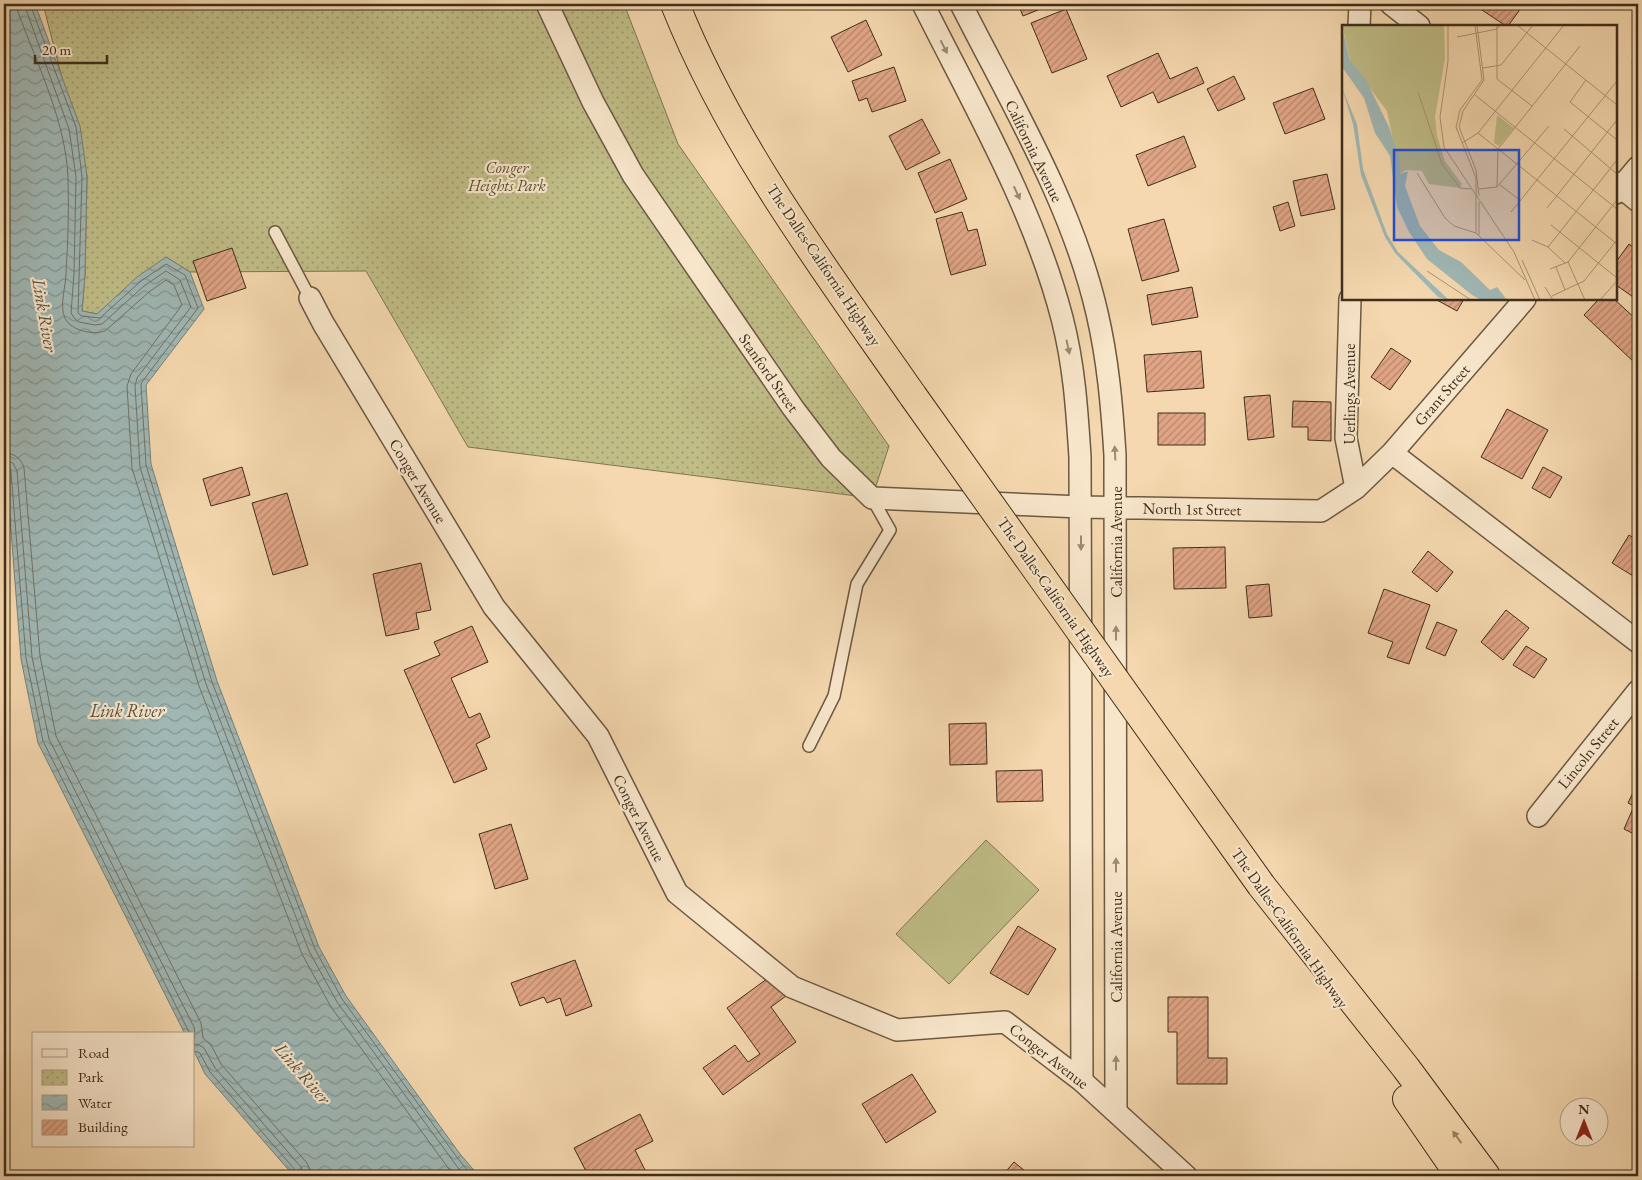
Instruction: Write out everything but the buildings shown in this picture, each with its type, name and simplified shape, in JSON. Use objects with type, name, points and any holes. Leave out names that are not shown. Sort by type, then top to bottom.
[{"type":"highway","name":"The Dalles-California Highway","points":[[675,4],[711,84],[746,148],[789,216],[913,396],[1261,885],[1460,1176]]},
{"type":"highway","points":[[1261,885],[1406,1068],[1486,1176]]},
{"type":"street","name":"Stanford Street","points":[[547,4],[593,102],[632,176],[792,408],[830,458],[872,498]]},
{"type":"street","name":"California Avenue","points":[[922,4],[1019,196],[1050,276],[1072,365],[1080,457],[1081,508],[1082,1081]]},
{"type":"street","name":"California Avenue","points":[[962,4],[1051,182],[1068,223],[1096,311],[1106,360],[1115,456],[1116,508],[1116,1112]]},
{"type":"street","points":[[1359,25],[1360,4]]},
{"type":"street","points":[[1391,4],[1418,25]]},
{"type":"street","points":[[1638,167],[1617,188],[1638,201]]},
{"type":"street","name":"Conger Avenue","points":[[310,298],[323,324],[494,607],[598,736],[677,893],[792,987],[897,1030],[1005,1022],[1082,1081],[1186,1176]]},
{"type":"street","name":"Uerlings Avenue","points":[[1350,300],[1346,438],[1356,488]]},
{"type":"street","name":"Grant Street","points":[[1356,488],[1392,454],[1524,300]]},
{"type":"street","points":[[1392,454],[1638,642]]},
{"type":"street","name":"North 1st Street","points":[[872,498],[1081,508],[1322,511],[1356,488]]},
{"type":"street","name":"Lincoln Street","points":[[1538,816],[1638,691]]},
{"type":"lane","name":"Conger Avenue","points":[[275,232],[310,298]]},
{"type":"lane","name":"Stanford Street","points":[[809,746],[834,696],[857,584],[890,530],[872,498]]},
{"type":"green space","name":"Conger Heights Park","points":[[43,4],[624,4],[678,144],[889,446],[872,498],[468,447],[366,271],[190,272],[166,257],[97,314],[82,311],[85,275],[87,176]]},
{"type":"green space","points":[[986,840],[1039,890],[949,984],[896,934]]},
{"type":"water","name":"Link River","points":[[4,4],[35,4],[80,126],[87,176],[85,275],[82,311],[97,314],[137,277],[166,257],[190,272],[204,309],[146,385],[151,464],[217,681],[319,947],[346,996],[460,1154],[479,1176],[294,1176],[205,1074],[195,1053],[195,1032],[184,1032],[38,743],[21,659],[4,441]]}]
